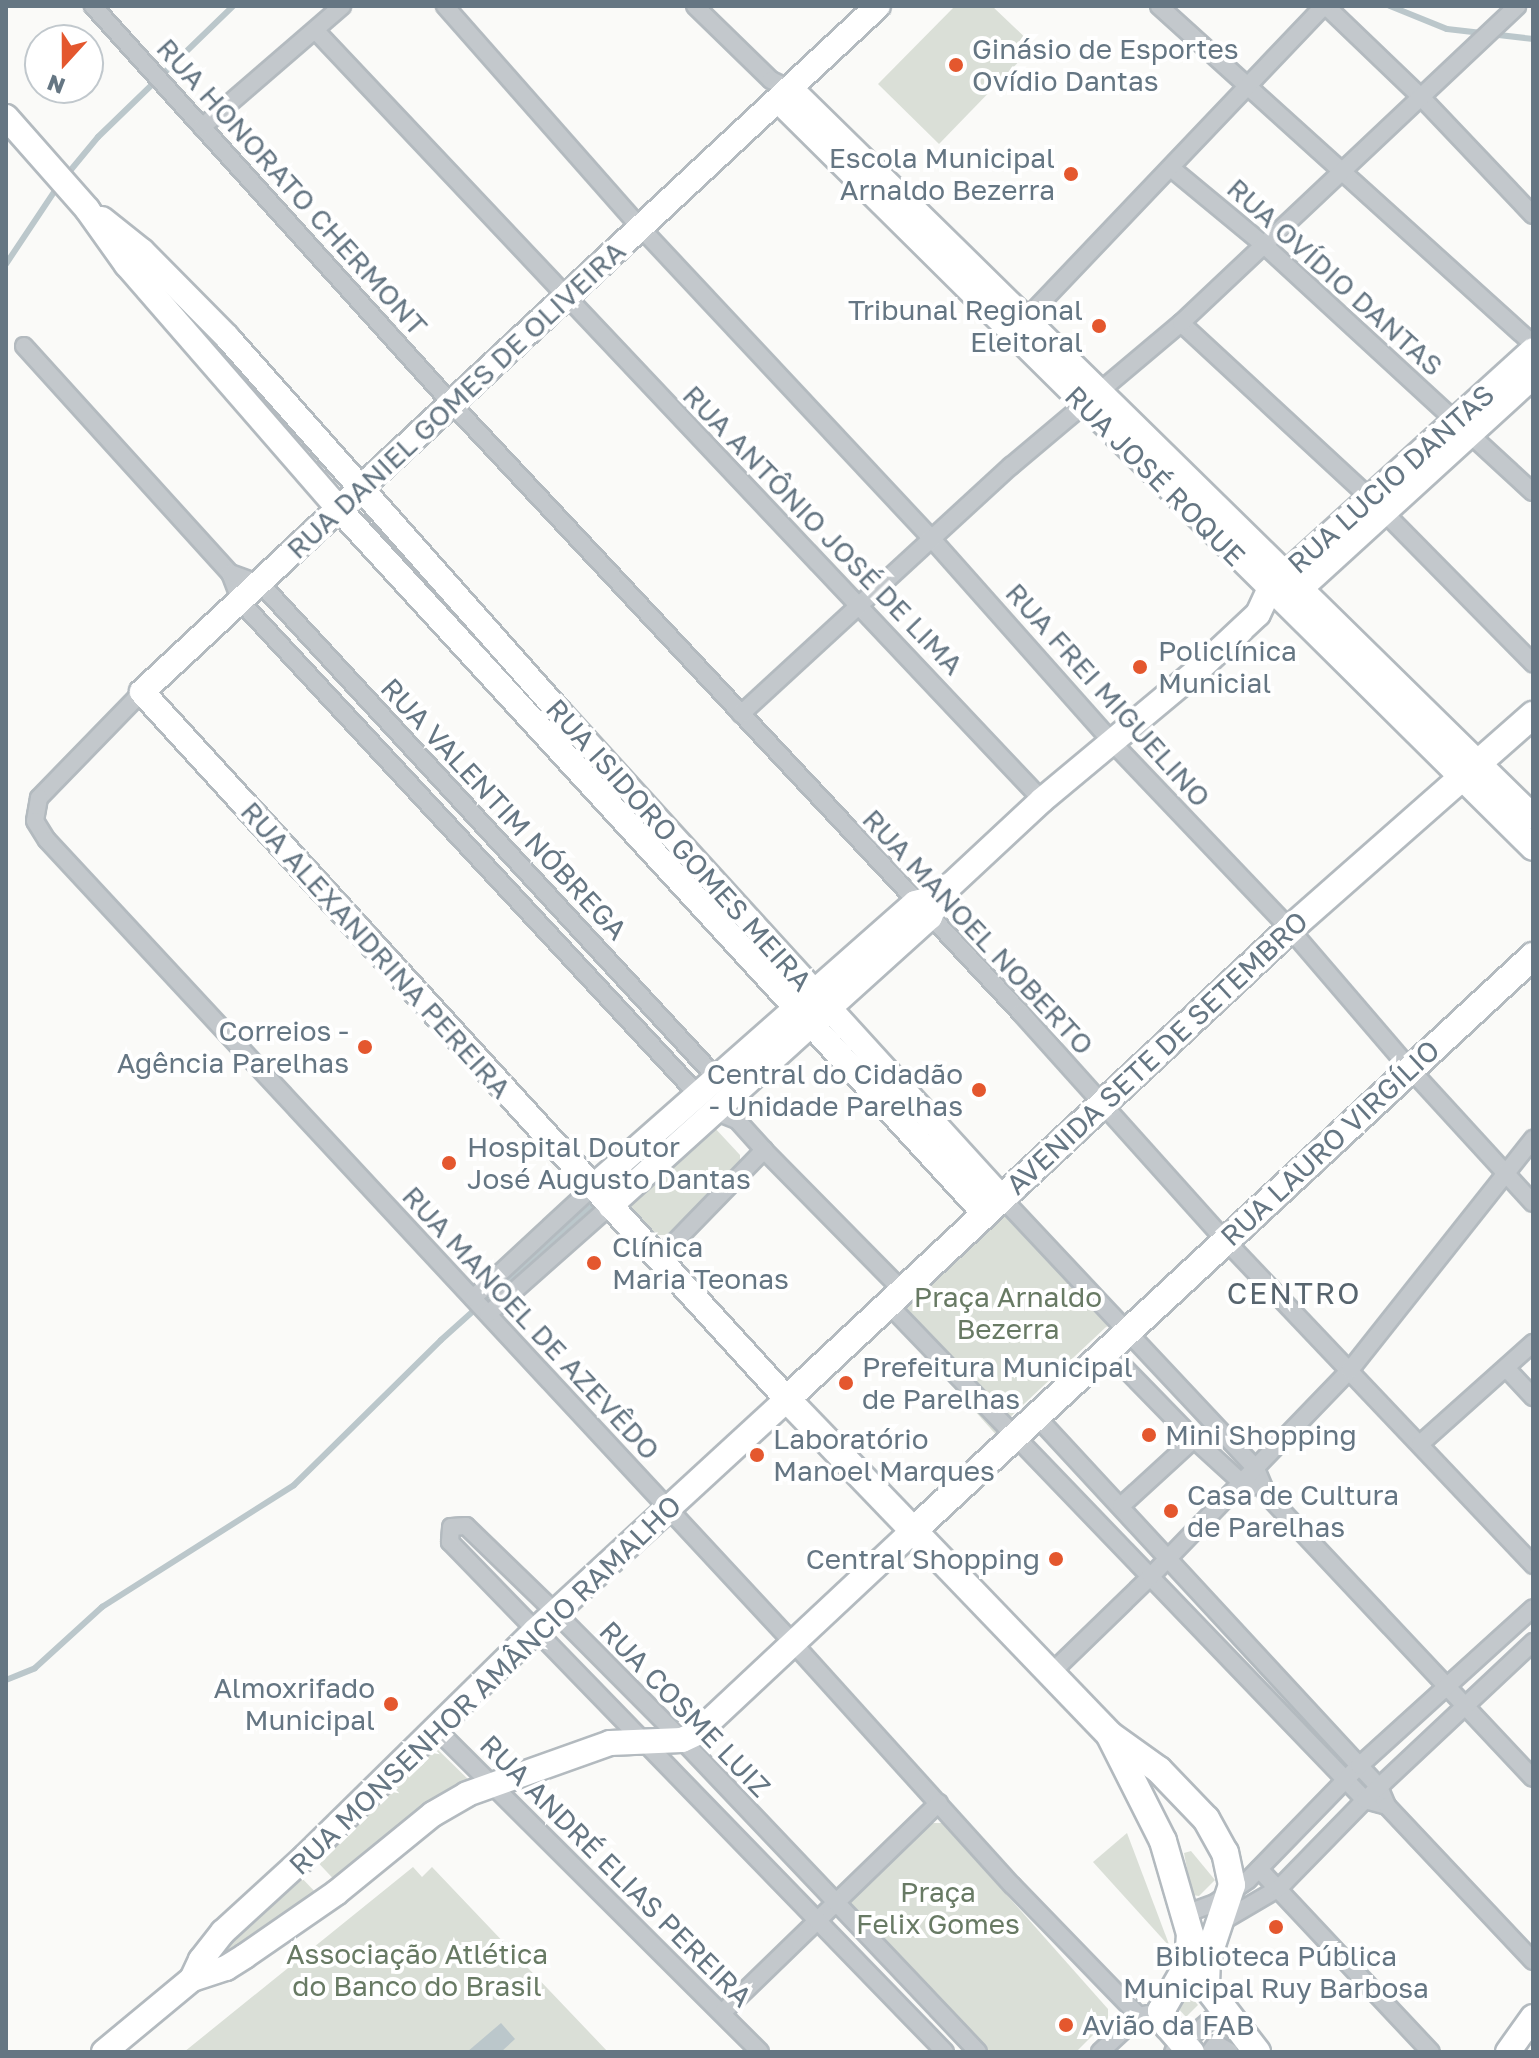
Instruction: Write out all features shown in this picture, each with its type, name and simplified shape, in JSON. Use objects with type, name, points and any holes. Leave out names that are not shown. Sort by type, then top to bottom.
[{"type":"main road","name":"AVENIDA SETE DE SETEMBRO","points":[[787,1399],[1290,929],[1533,715]]},
{"type":"main road","name":"RUA LAURO VIRGÍLIO","points":[[913,1531],[1533,956]]},
{"type":"main road","points":[[787,1399],[1110,1735],[1159,1770],[1206,1819],[1225,1853],[1231,1894],[1207,1960],[1206,1986],[1257,2052]]},
{"type":"main road","points":[[1110,1735],[1163,1841],[1187,1924],[1190,1956],[1180,1981],[1150,2014],[1182,2049]]},
{"type":"main road","points":[[1180,1981],[1206,1986]]},
{"type":"street","name":"RUA HONORATO CHERMONT","points":[[93,6],[452,404]]},
{"type":"street","points":[[202,127],[342,6]]},
{"type":"street","name":"RUA FREI MIGUELINO","points":[[445,6],[640,227],[931,538],[1112,742],[1290,929],[1411,1070],[1533,1203]]},
{"type":"street","points":[[695,6],[781,90]]},
{"type":"street","name":"RUA DANIEL GOMES DE OLIVEIRA","points":[[39,798],[142,692],[640,227],[781,90],[878,6]]},
{"type":"street","points":[[1159,6],[1343,169],[1533,347]]},
{"type":"street","points":[[1019,327],[1325,6],[1420,96],[1533,215]]},
{"type":"street","points":[[741,714],[931,538],[1181,323],[1517,6]]},
{"type":"street","name":"RUA ANTÔNIO JOSÉ DE LIMA","points":[[316,31],[1042,800]]},
{"type":"street","name":"RUA JOSÉ ROQUE","points":[[781,90],[1470,772],[1533,848]]},
{"type":"street","points":[[6,117],[87,209]]},
{"type":"street","name":"RUA OVÍDIO DANTAS","points":[[1171,168],[1264,245],[1533,492]]},
{"type":"street","name":"RUA ISIDORO GOMES MEIRA","points":[[87,209],[142,251],[227,337],[360,490],[660,821],[812,1006],[993,1205]]},
{"type":"street","name":"RUA ISIDORO GOMES MEIRA","points":[[87,209],[127,265],[339,509],[640,837],[812,1006]]},
{"type":"street","points":[[1181,323],[1378,506],[1533,663]]},
{"type":"street","name":"RUA VALENTIM NÓBREGA","points":[[24,346],[230,573],[241,602],[714,1094]]},
{"type":"street","name":"RUA LUCIO DANTAS","points":[[473,1298],[593,1187],[714,1094],[1042,800],[1258,614],[1464,426],[1533,347]]},
{"type":"street","name":"RUA LUCIO DANTAS","points":[[1464,426],[1533,376]]},
{"type":"street","name":"RUA MANOEL NOBERTO","points":[[452,404],[741,714],[928,905],[1102,1105],[1225,1240],[1533,1565]]},
{"type":"street","name":"RUA VALENTIM NÓBREGA","points":[[230,573],[261,584],[714,1094]]},
{"type":"street","name":"RUA ALEXANDRINA PEREIRA","points":[[142,692],[787,1399]]},
{"type":"street","points":[[542,732],[561,714]]},
{"type":"street","name":"RUA JOSÉ ROQUE","points":[[1470,772],[1533,817]]},
{"type":"street","name":"RUA MANOEL DE AZEVÊDO","points":[[39,798],[35,821],[47,840],[939,1803],[1150,2014]]},
{"type":"street","points":[[640,837],[660,821]]},
{"type":"street","points":[[714,1094],[1013,1435],[1132,1557],[1146,1564],[1169,1558]]},
{"type":"street","name":"RUA LUCIO DANTAS","points":[[488,1314],[610,1206],[714,1094]]},
{"type":"street","points":[[1050,1674],[1169,1558],[1350,1370],[1533,1139]]},
{"type":"street","points":[[659,1258],[764,1150]]},
{"type":"street","points":[[993,1205],[1128,1330],[1256,1469],[1267,1495],[1533,1778]]},
{"type":"street","points":[[1420,1444],[1533,1343]]},
{"type":"street","points":[[1107,1350],[1242,1483],[1267,1495]]},
{"type":"street","points":[[1506,1368],[1533,1397]]},
{"type":"street","name":"RUA MONSENHOR AMÂNCIO RAMALHO","points":[[104,2052],[192,1979],[201,1960],[223,1932],[304,1858],[434,1727],[555,1612],[787,1399]]},
{"type":"street","points":[[1035,1415],[1379,1787],[1387,1806],[1533,1961]]},
{"type":"street","points":[[1013,1435],[1365,1800],[1387,1806]]},
{"type":"street","points":[[1121,1506],[1194,1439]]},
{"type":"street","name":"RUA COSME LUIZ","points":[[945,2052],[450,1542],[451,1527],[466,1526],[555,1612],[682,1740],[978,2052]]},
{"type":"street","points":[[682,1740],[713,1721],[913,1531]]},
{"type":"street","points":[[1187,1924],[1231,1894],[1259,1869],[1359,1766],[1533,1608]]},
{"type":"street","points":[[1187,1924],[1221,1923],[1279,1888],[1365,1800],[1533,1642]]},
{"type":"street","name":"RUA ANDRÉ ELIAS PEREIRA","points":[[434,1727],[760,2052]]},
{"type":"street","name":"RUA MONSENHOR AMÂNCIO RAMALHO","points":[[192,1979],[213,1974],[245,1956],[336,1893],[451,1802],[610,1743],[682,1740]]},
{"type":"street","points":[[722,2013],[820,1922],[939,1803]]},
{"type":"street","points":[[1259,1869],[1431,2052]]},
{"type":"street","points":[[1182,2049],[1223,2009]]},
{"type":"street","points":[[1100,2052],[1150,2014]]},
{"type":"street","points":[[1508,2052],[1533,2017]]},
{"type":"street","points":[[1210,2052],[1216,2044],[1230,2052]]},
{"type":"green space","name":"Ginásio de Esportes Ovídio Dantas","points":[[955,6],[992,6],[1034,46],[939,144],[878,84]]},
{"type":"green space","points":[[713,1126],[740,1155],[740,1168],[669,1235],[653,1235],[628,1205]]},
{"type":"green space","name":"Praça Arnaldo Bezerra","points":[[1006,1196],[1123,1320],[1106,1327],[1007,1420],[999,1438],[886,1312]]},
{"type":"green space","points":[[429,1741],[476,1787],[340,1886],[312,1856]]},
{"type":"green space","name":"Praça Felix Gomes","points":[[930,1823],[943,1823],[1108,2009],[1108,2020],[1076,2052],[989,2052],[850,1903]]},
{"type":"green space","points":[[1127,1833],[1170,1947],[1093,1862]]},
{"type":"green space","points":[[1191,1851],[1215,1880],[1199,1896],[1192,1895],[1184,1853]]},
{"type":"green space","name":"Associação Atlética do Banco do Brasil","points":[[413,1867],[422,1877],[432,1867],[608,2052],[184,2052]]},
{"type":"green space","points":[[295,1871],[322,1899],[219,1962],[211,1954]]},
{"type":"green space","points":[[1187,1992],[1198,2005],[1186,2017],[1176,2006],[1177,1999]]},
{"type":"shaded area","points":[[501,2023],[515,2039],[501,2052],[467,2052]]},
{"type":"waterway","points":[[65,177],[98,137],[233,6]]},
{"type":"waterway","points":[[1390,6],[1447,29],[1533,39]]},
{"type":"waterway","points":[[6,264],[58,186]]},
{"type":"waterway","points":[[604,1193],[626,1174]]},
{"type":"waterway","points":[[6,1680],[35,1668],[102,1607],[294,1485],[441,1340],[596,1201]]},
{"type":"place","name":"Ginásio de Esportes Ovídio Dantas","points":[[956,65]]},
{"type":"place","name":"Escola Municipal Arnaldo Bezerra","points":[[1071,174]]},
{"type":"place","name":"Tribunal Regional Eleitoral","points":[[1099,326]]},
{"type":"place","name":"Policlínica Municial","points":[[1140,667]]},
{"type":"place","name":"Correios - Agência Parelhas","points":[[365,1047]]},
{"type":"place","name":"Central do Cidadão - Unidade Parelhas","points":[[979,1090]]},
{"type":"place","name":"Hospital Doutor José Augusto Dantas","points":[[449,1163]]},
{"type":"place","name":"Clínica Maria Teonas","points":[[594,1263]]},
{"type":"place","name":"Prefeitura Municipal de Parelhas","points":[[846,1383]]},
{"type":"place","name":"Mini Shopping","points":[[1149,1435]]},
{"type":"place","name":"Laboratório Manoel Marques","points":[[757,1455]]},
{"type":"place","name":"Casa de Cultura de Parelhas","points":[[1171,1511]]},
{"type":"place","name":"Central Shopping","points":[[1056,1559]]},
{"type":"place","name":"Almoxrifado Municipal","points":[[391,1704]]},
{"type":"place","name":"Biblioteca Pública Municipal Ruy Barbosa","points":[[1276,1927]]},
{"type":"place","name":"Avião da FAB","points":[[1066,2025]]},
{"type":"district","name":"CENTRO","points":[[1294,1293]]}]
